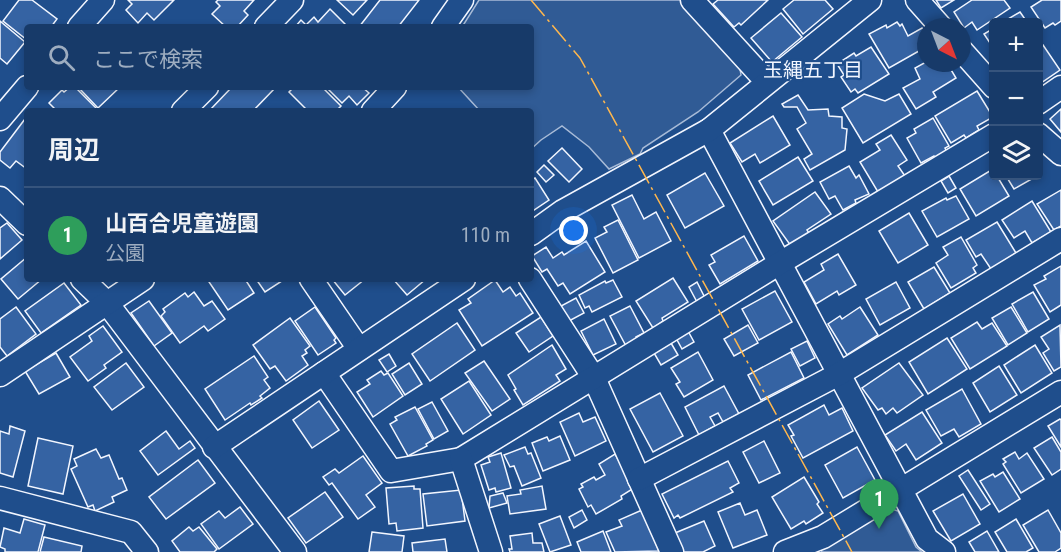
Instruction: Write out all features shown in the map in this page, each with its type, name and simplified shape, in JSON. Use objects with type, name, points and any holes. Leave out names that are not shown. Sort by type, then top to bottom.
[{"type":"street","points":[[84,24],[103,0]]},
{"type":"street","points":[[269,24],[292,0]]},
{"type":"street","points":[[445,24],[462,0]]},
{"type":"street","points":[[692,0],[767,82]]},
{"type":"street","points":[[534,232],[563,211],[709,130],[870,0]]},
{"type":"street","points":[[917,0],[932,18]]},
{"type":"street","points":[[971,61],[989,82]]},
{"type":"street","points":[[1043,100],[1061,87]]},
{"type":"street","points":[[0,119],[24,90]]},
{"type":"street","points":[[176,108],[203,90]]},
{"type":"street","points":[[376,108],[392,90]]},
{"type":"street","points":[[709,130],[900,491],[927,539],[944,552]]},
{"type":"street","points":[[324,373],[391,471],[461,459],[989,137]]},
{"type":"street","points":[[1043,138],[1061,154]]},
{"type":"street","points":[[0,198],[24,221]]},
{"type":"street","points":[[639,480],[839,374],[1061,239]]},
{"type":"street","points":[[85,282],[107,303],[295,552]]},
{"type":"street","points":[[0,375],[138,282]]},
{"type":"street","points":[[312,282],[359,349]]},
{"type":"street","points":[[214,447],[460,282]]},
{"type":"street","points":[[532,282],[594,378],[672,552]]},
{"type":"street","points":[[784,552],[823,537],[1061,392]]},
{"type":"street","points":[[461,459],[491,552]]},
{"type":"street","points":[[0,498],[131,532],[147,552]]},
{"type":"shaded area","points":[[479,0],[682,0],[739,63],[741,75],[698,112],[643,148],[640,154],[609,169],[589,147],[562,126],[534,146],[534,108],[477,108],[461,90],[534,90],[534,24],[464,24]]},
{"type":"shaded area","points":[[888,508],[898,511],[916,547],[922,552],[822,552],[820,548]]},
{"type":"building","points":[[19,0],[32,0],[57,19],[53,24],[24,24],[24,38],[3,21]]},
{"type":"building","points":[[128,0],[174,0],[154,20],[147,13],[138,23],[126,10],[132,4]]},
{"type":"building","points":[[218,0],[254,0],[244,11],[248,15],[240,24],[223,24],[212,14],[220,6],[216,2]]},
{"type":"building","points":[[337,0],[367,0],[353,15]]},
{"type":"building","points":[[380,0],[419,0],[400,24],[361,24]]},
{"type":"building","points":[[718,0],[768,0],[741,25],[739,23],[734,27],[713,4]]},
{"type":"building","points":[[794,0],[825,0],[833,9],[803,34],[783,9]]},
{"type":"building","points":[[936,0],[954,0],[941,8]]},
{"type":"building","points":[[972,0],[1004,0],[1010,8],[995,18],[989,18],[989,22],[977,30],[971,23],[971,18],[958,18],[954,12]]},
{"type":"building","points":[[1042,0],[1061,0],[1061,21],[1045,28],[1043,18],[1038,18],[1031,7]]},
{"type":"building","points":[[330,9],[345,24],[307,24],[314,17],[318,22]]},
{"type":"building","points":[[1020,12],[1024,18],[1010,18]]},
{"type":"building","points":[[781,13],[802,37],[772,62],[751,38]]},
{"type":"building","points":[[0,21],[24,43],[7,64],[0,58]]},
{"type":"building","points":[[897,22],[900,26],[902,24],[908,36],[917,31],[917,52],[889,68],[869,34],[886,25],[887,28]]},
{"type":"building","points":[[989,31],[989,42],[984,34]]},
{"type":"building","points":[[1043,45],[1060,70],[1043,82]]},
{"type":"building","points":[[871,47],[889,74],[858,93],[855,89],[851,92],[841,77],[844,75],[837,64],[854,53],[856,56]]},
{"type":"building","points":[[917,67],[917,72],[952,72],[956,78],[933,92],[936,97],[916,109],[903,88],[920,79],[915,68]]},
{"type":"building","points":[[62,90],[64,92],[78,90],[96,108],[54,108],[49,103]]},
{"type":"building","points":[[81,90],[117,90],[98,108]]},
{"type":"building","points":[[229,90],[273,90],[256,108],[212,108]]},
{"type":"building","points":[[291,90],[325,90],[341,106],[339,108],[305,108],[289,92]]},
{"type":"building","points":[[329,90],[366,90],[369,93],[357,105],[349,96],[342,103]]},
{"type":"building","points":[[977,91],[989,110],[989,119],[977,126],[979,130],[951,143],[935,116]]},
{"type":"building","points":[[864,94],[885,101],[899,94],[911,114],[863,143],[842,108]]},
{"type":"building","points":[[798,95],[808,110],[828,109],[829,116],[842,117],[842,128],[847,129],[845,150],[810,170],[804,159],[812,154],[797,129],[806,123],[797,107],[784,107],[782,104]]},
{"type":"building","points":[[1061,109],[1061,132],[1050,119]]},
{"type":"building","points":[[773,116],[790,145],[760,163],[755,154],[742,162],[730,143]]},
{"type":"building","points":[[933,118],[949,146],[945,148],[947,152],[936,159],[934,156],[921,163],[907,138],[916,133],[914,129]]},
{"type":"building","points":[[24,120],[24,167],[16,161],[10,168],[0,160],[0,152]]},
{"type":"building","points":[[891,135],[907,160],[898,166],[905,176],[878,192],[860,162],[880,150],[876,144]]},
{"type":"building","points":[[562,148],[582,169],[569,182],[548,161]]},
{"type":"building","points":[[798,157],[813,181],[773,205],[759,181]]},
{"type":"building","points":[[544,165],[554,175],[546,182],[537,172]]},
{"type":"building","points":[[849,166],[856,178],[859,175],[869,194],[855,200],[856,203],[843,210],[835,196],[829,199],[820,182]]},
{"type":"building","points":[[989,171],[989,180],[999,180],[1009,196],[976,216],[960,189]]},
{"type":"building","points":[[705,173],[724,206],[685,228],[667,195]]},
{"type":"building","points":[[949,176],[956,188],[948,193],[941,181]]},
{"type":"building","points":[[534,178],[549,200],[534,210]]},
{"type":"building","points":[[1008,180],[1030,180],[1014,189]]},
{"type":"building","points":[[1061,190],[1061,226],[1054,230],[1037,204]]},
{"type":"building","points":[[815,192],[831,214],[807,230],[809,233],[791,246],[773,221]]},
{"type":"building","points":[[632,195],[644,219],[656,212],[671,241],[639,258],[612,205]]},
{"type":"building","points":[[956,196],[969,219],[937,237],[922,211],[946,198],[947,200]]},
{"type":"building","points":[[1032,201],[1051,232],[1032,243],[1025,231],[1014,238],[1002,220]]},
{"type":"building","points":[[909,213],[928,245],[898,263],[879,231]]},
{"type":"building","points":[[618,220],[638,260],[613,273],[595,238],[607,232],[604,227]]},
{"type":"building","points":[[997,222],[1016,253],[991,269],[981,254],[976,257],[966,240]]},
{"type":"building","points":[[7,223],[22,240],[0,259],[0,228]]},
{"type":"building","points":[[744,236],[758,261],[720,284],[709,265],[715,262],[711,255]]},
{"type":"building","points":[[961,237],[977,265],[973,268],[976,273],[951,288],[936,263],[948,255],[943,247]]},
{"type":"building","points":[[586,241],[605,272],[570,294],[563,283],[558,286],[547,269],[542,272],[534,259],[534,255],[546,247],[553,258],[562,252],[564,255]]},
{"type":"building","points":[[838,254],[856,285],[839,295],[837,291],[816,304],[804,282],[824,270],[821,264]]},
{"type":"building","points":[[24,260],[24,282],[38,282],[18,299],[1,279]]},
{"type":"building","points":[[1061,266],[1061,305],[1050,312],[1034,285],[1046,279],[1044,276]]},
{"type":"building","points":[[934,267],[950,293],[924,309],[908,282]]},
{"type":"building","points":[[673,278],[688,302],[662,318],[663,321],[653,328],[636,301]]},
{"type":"building","points":[[613,280],[622,297],[592,312],[589,306],[585,308],[579,295],[605,281],[606,283]]},
{"type":"building","points":[[209,282],[247,282],[254,293],[228,310]]},
{"type":"building","points":[[258,282],[280,282],[265,292]]},
{"type":"building","points":[[334,282],[361,282],[345,295]]},
{"type":"building","points":[[396,282],[422,282],[407,295]]},
{"type":"building","points":[[492,282],[496,282],[503,292],[510,287],[516,296],[520,293],[533,313],[482,346],[459,310],[471,303],[468,299]]},
{"type":"building","points":[[697,282],[705,298],[697,302],[689,287]]},
{"type":"building","points":[[896,282],[910,308],[880,325],[866,299]]},
{"type":"building","points":[[64,283],[81,305],[41,333],[25,311]]},
{"type":"building","points":[[775,291],[792,322],[759,340],[742,309]]},
{"type":"building","points":[[194,292],[204,306],[212,301],[225,319],[208,331],[204,326],[180,343],[161,316],[165,312],[163,309],[185,293],[188,297]]},
{"type":"building","points":[[1033,292],[1049,319],[1028,332],[1012,304]]},
{"type":"building","points":[[576,298],[584,313],[569,321],[561,306]]},
{"type":"building","points":[[149,301],[172,333],[154,346],[131,313]]},
{"type":"building","points":[[630,306],[644,333],[626,346],[610,316]]},
{"type":"building","points":[[16,307],[36,334],[7,356],[0,347],[0,319]]},
{"type":"building","points":[[315,307],[336,338],[334,340],[336,343],[318,355],[295,321]]},
{"type":"building","points":[[860,307],[878,335],[847,355],[828,324],[840,316],[842,319]]},
{"type":"building","points":[[1011,307],[1027,333],[1008,345],[992,318]]},
{"type":"building","points":[[541,317],[553,336],[529,352],[516,333]]},
{"type":"building","points":[[290,318],[310,346],[305,350],[307,353],[302,356],[308,365],[286,381],[275,366],[270,369],[253,345]]},
{"type":"building","points":[[604,319],[616,344],[593,355],[581,331]]},
{"type":"building","points":[[977,322],[982,329],[992,323],[1007,346],[970,369],[951,338]]},
{"type":"building","points":[[457,323],[475,350],[430,381],[412,354]]},
{"type":"building","points":[[748,325],[758,343],[734,356],[724,339]]},
{"type":"building","points":[[1060,325],[1061,367],[1054,371],[1043,353],[1049,349],[1041,337]]},
{"type":"building","points":[[103,326],[122,352],[88,381],[70,357],[92,341],[89,336]]},
{"type":"building","points":[[688,331],[694,342],[682,349],[676,338]]},
{"type":"building","points":[[947,338],[967,369],[928,394],[909,362]]},
{"type":"building","points":[[807,341],[815,358],[800,366],[791,349]]},
{"type":"building","points":[[671,343],[678,355],[661,365],[654,353]]},
{"type":"building","points":[[552,345],[566,369],[556,375],[560,381],[523,405],[508,375]]},
{"type":"building","points":[[1035,345],[1052,373],[1021,393],[1004,365]]},
{"type":"building","points":[[698,352],[713,380],[684,397],[676,384],[680,382],[671,368]]},
{"type":"building","points":[[791,352],[804,378],[761,400],[748,375]]},
{"type":"building","points":[[56,353],[70,377],[39,394],[25,371]]},
{"type":"building","points":[[389,354],[396,366],[387,372],[379,360]]},
{"type":"building","points":[[254,356],[268,377],[264,380],[270,388],[260,396],[262,398],[251,405],[250,403],[225,420],[205,389]]},
{"type":"building","points":[[484,361],[510,399],[492,411],[465,373]]},
{"type":"building","points":[[126,363],[144,387],[112,410],[94,387]]},
{"type":"building","points":[[409,363],[422,384],[405,395],[392,374]]},
{"type":"building","points":[[899,363],[923,395],[897,413],[893,408],[886,414],[882,408],[878,410],[862,388]]},
{"type":"building","points":[[999,366],[1017,395],[990,412],[973,383]]},
{"type":"building","points":[[381,371],[384,375],[388,373],[403,396],[373,417],[357,392],[370,384],[367,380]]},
{"type":"building","points":[[469,381],[491,415],[463,434],[441,399]]},
{"type":"building","points":[[724,386],[739,414],[723,422],[718,413],[710,417],[715,426],[699,435],[685,407]]},
{"type":"building","points":[[962,389],[981,424],[959,437],[954,429],[941,436],[926,410]]},
{"type":"building","points":[[660,393],[683,436],[653,452],[630,409]]},
{"type":"building","points":[[319,401],[339,430],[312,448],[293,420]]},
{"type":"building","points":[[432,402],[448,431],[434,439],[418,409]]},
{"type":"building","points":[[824,405],[829,415],[842,408],[853,431],[803,458],[791,436],[794,435],[788,425]]},
{"type":"building","points":[[415,407],[433,440],[426,444],[427,446],[408,456],[390,424],[397,420],[395,417]]},
{"type":"building","points":[[922,412],[942,443],[916,460],[906,444],[896,451],[885,435]]},
{"type":"building","points":[[579,413],[583,422],[595,417],[606,441],[575,456],[560,422]]},
{"type":"building","points":[[1061,420],[1061,447],[1048,426]]},
{"type":"building","points":[[10,426],[25,431],[13,477],[0,473],[0,431],[9,434]]},
{"type":"building","points":[[166,431],[179,449],[190,441],[195,448],[158,475],[140,451]]},
{"type":"building","points":[[560,436],[570,460],[543,471],[532,443],[547,437],[549,441]]},
{"type":"building","points":[[1052,437],[1061,452],[1061,469],[1052,475],[1034,448]]},
{"type":"building","points":[[38,438],[73,446],[63,494],[28,486]]},
{"type":"building","points":[[764,441],[780,473],[759,483],[743,452]]},
{"type":"building","points":[[525,447],[528,454],[531,453],[541,478],[522,486],[514,466],[510,467],[504,455]]},
{"type":"building","points":[[857,447],[875,480],[843,498],[825,465]]},
{"type":"building","points":[[96,449],[101,458],[109,455],[119,479],[122,478],[127,490],[112,497],[114,502],[95,511],[93,505],[88,507],[71,469],[77,466],[74,459]]},
{"type":"building","points":[[1015,452],[1019,459],[1027,453],[1044,479],[1021,493],[1003,464],[1006,462],[1003,459]]},
{"type":"building","points":[[501,453],[511,488],[496,492],[495,488],[489,490],[481,465],[490,462],[488,457]]},
{"type":"building","points":[[615,454],[634,488],[621,496],[622,499],[596,514],[591,505],[588,507],[579,489],[583,487],[581,484],[594,477],[596,480],[605,475],[599,464]]},
{"type":"building","points":[[363,456],[382,483],[366,495],[375,507],[358,519],[332,483],[329,485],[323,477],[335,469],[339,473]]},
{"type":"building","points":[[198,460],[215,483],[166,519],[149,497]]},
{"type":"building","points":[[728,461],[739,483],[730,488],[733,492],[680,518],[678,515],[674,518],[662,494]]},
{"type":"building","points":[[968,470],[990,504],[981,510],[959,476]]},
{"type":"building","points":[[1003,472],[1020,499],[999,512],[980,481]]},
{"type":"building","points":[[804,477],[823,513],[806,524],[804,521],[791,529],[772,497]]},
{"type":"building","points":[[414,486],[414,489],[420,489],[423,528],[397,531],[396,523],[389,524],[386,488]]},
{"type":"building","points":[[542,486],[546,509],[510,514],[507,496],[521,494],[520,490]]},
{"type":"building","points":[[461,490],[465,521],[427,526],[423,494]]},
{"type":"building","points":[[325,492],[343,517],[306,543],[288,518]]},
{"type":"building","points":[[503,493],[507,503],[489,508],[490,496]]},
{"type":"building","points":[[963,494],[980,524],[951,541],[933,511]]},
{"type":"building","points":[[740,503],[745,515],[757,510],[767,535],[733,548],[718,512]]},
{"type":"building","points":[[240,507],[253,524],[219,549],[201,524],[219,511],[225,518]]},
{"type":"building","points":[[582,510],[587,520],[574,528],[569,517]]},
{"type":"building","points":[[642,510],[659,551],[615,552],[606,532],[622,526],[619,520]]},
{"type":"building","points":[[1048,510],[1061,533],[1061,548],[1055,552],[1039,552],[1023,525]]},
{"type":"building","points":[[560,516],[571,545],[550,552],[539,524]]},
{"type":"building","points":[[24,519],[45,525],[38,552],[5,552],[5,549],[0,547],[4,528],[20,533]]},
{"type":"building","points":[[1016,519],[1033,548],[1026,552],[1007,552],[995,532]]},
{"type":"building","points":[[704,521],[715,546],[703,552],[683,552],[675,533]]},
{"type":"building","points":[[189,527],[193,531],[199,527],[217,549],[214,552],[180,552],[172,541]]},
{"type":"building","points":[[603,531],[611,552],[581,552],[577,542]]},
{"type":"building","points":[[987,531],[999,552],[975,552],[969,542]]},
{"type":"building","points":[[372,532],[404,536],[402,552],[369,552]]},
{"type":"building","points":[[532,533],[533,543],[542,543],[544,552],[510,552],[509,549],[512,549],[510,536]]},
{"type":"building","points":[[44,537],[82,546],[81,552],[40,552]]},
{"type":"building","points":[[445,539],[447,552],[413,552],[412,543]]},
{"type":"power","points":[[531,0],[580,58],[852,552]]},
{"type":"place","name":"山百合児童遊園","points":[[879,529]]},
{"type":"district","name":"玉縄五丁目","points":[[813,70]]}]
